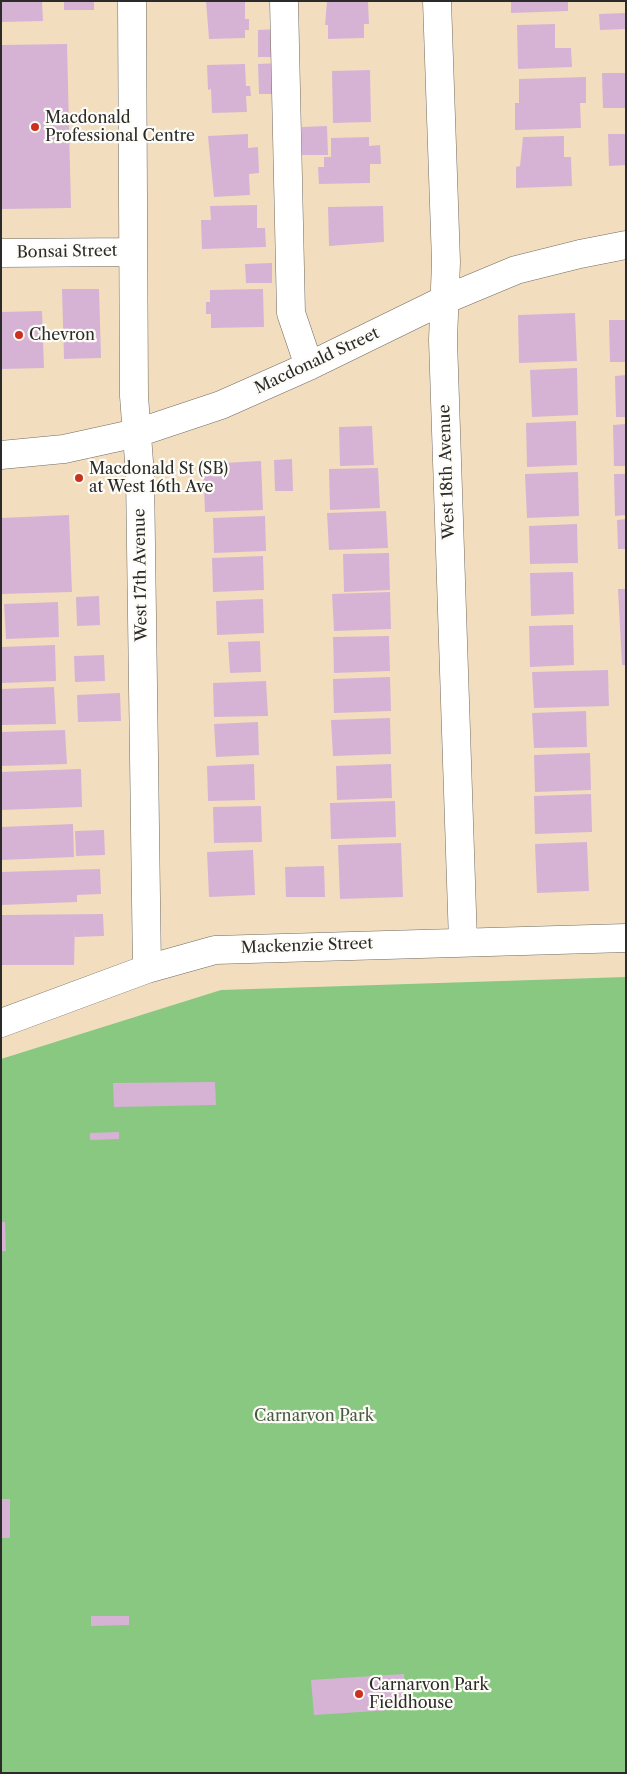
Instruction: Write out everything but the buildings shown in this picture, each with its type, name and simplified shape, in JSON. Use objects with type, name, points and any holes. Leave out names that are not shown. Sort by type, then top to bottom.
[{"type":"street","name":"West 17th Avenue","points":[[132,1],[134,396],[140,475],[148,970]]},
{"type":"street","points":[[284,1],[291,313],[308,366]]},
{"type":"street","name":"West 18th Avenue","points":[[438,1],[446,262],[443,340],[463,942]]},
{"type":"street","name":"Macdonald Street","points":[[1,455],[64,449],[137,433],[221,404],[308,366],[444,300],[516,270],[626,245]]},
{"type":"street","name":"Bonsai Street","points":[[1,253],[133,252]]},
{"type":"street","name":"Mackenzie Street","points":[[1,1023],[148,970],[215,950],[626,938]]},
{"type":"green space","name":"Carnarvon Park","points":[[626,977],[626,1773],[1,1773],[1,1059],[221,990]]},
{"type":"place","name":"Macdonald Professional Centre","points":[[35,127]]},
{"type":"place","name":"Chevron","points":[[19,335]]},
{"type":"place","name":"Macdonald St (SB) at West 16th Ave","points":[[79,478]]},
{"type":"place","name":"Carnarvon Park Fieldhouse","points":[[359,1694]]}]
